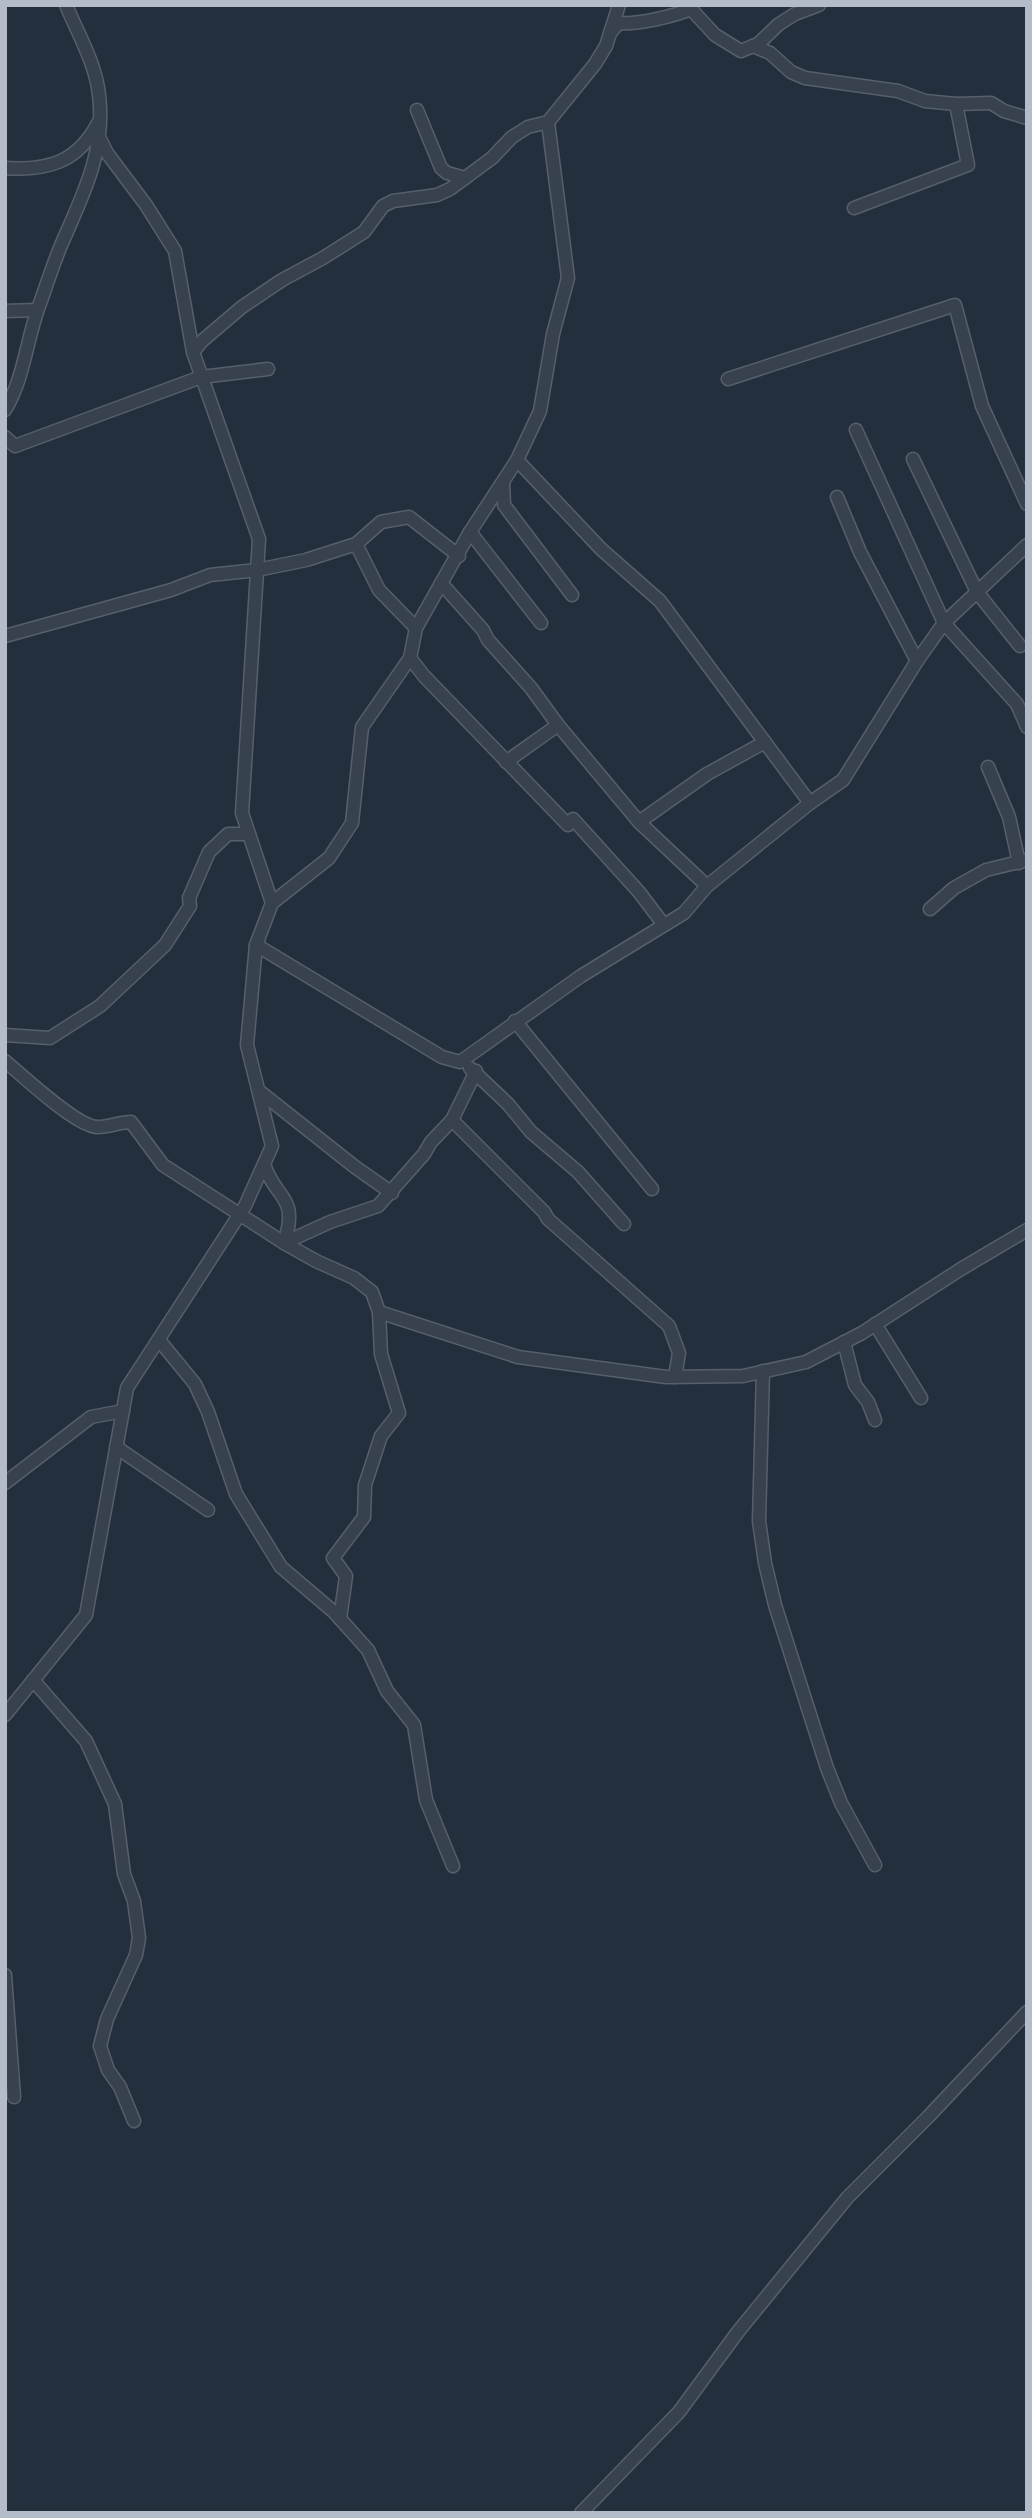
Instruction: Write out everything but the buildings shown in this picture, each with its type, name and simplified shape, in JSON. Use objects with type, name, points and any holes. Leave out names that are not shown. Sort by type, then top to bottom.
[{"type":"street","points":[[5,410],[17,390],[37,310],[92,174],[100,139],[99,95],[93,70],[66,5]]},
{"type":"street","points":[[193,352],[242,307],[364,232],[383,206],[393,201],[437,195],[492,158],[512,137],[528,127],[548,122],[595,64],[606,46],[619,5]]},
{"type":"street","points":[[609,33],[619,23],[659,19],[691,9],[704,25],[726,44],[741,51],[758,44],[787,19],[819,5]]},
{"type":"street","points":[[753,46],[770,53],[791,72],[805,78],[898,91],[925,101],[991,103],[1004,111],[1027,118]]},
{"type":"street","points":[[854,208],[968,165],[956,104]]},
{"type":"street","points":[[417,110],[441,168],[447,173],[465,178]]},
{"type":"street","points":[[5,168],[49,166],[73,156],[90,140],[100,120]]},
{"type":"street","points":[[5,1715],[86,1615],[127,1388],[239,1215],[272,1146],[247,1045],[256,946],[272,903],[329,858],[352,823],[362,727],[410,658],[416,628],[459,556],[470,532],[517,460],[540,411],[553,334],[568,278],[548,122]]},
{"type":"street","points":[[100,139],[175,251],[193,352],[259,539],[242,813],[272,903]]},
{"type":"street","points":[[728,379],[956,305],[982,406],[1027,503]]},
{"type":"street","points":[[5,312],[37,310]]},
{"type":"street","points":[[5,438],[15,446],[201,377],[268,369]]},
{"type":"street","points":[[856,430],[944,623],[1017,704],[1027,727]]},
{"type":"street","points":[[913,459],[977,592],[1020,646]]},
{"type":"street","points":[[517,460],[601,548],[660,601],[810,803]]},
{"type":"street","points":[[503,481],[504,505],[572,595]]},
{"type":"street","points":[[837,497],[860,552],[918,661]]},
{"type":"street","points":[[5,636],[171,590],[211,575],[257,570],[306,560],[356,544],[380,522],[409,517],[459,556]]},
{"type":"street","points":[[470,532],[541,623]]},
{"type":"street","points":[[356,544],[379,590],[416,628]]},
{"type":"street","points":[[460,1062],[581,976],[684,913],[707,886],[810,803],[844,780],[944,623],[1027,545]]},
{"type":"street","points":[[441,583],[484,630],[488,640],[531,688],[558,725],[639,822],[707,886]]},
{"type":"street","points":[[410,658],[506,762],[639,892],[664,925]]},
{"type":"street","points":[[506,762],[558,725]]},
{"type":"street","points":[[639,822],[707,774],[765,742]]},
{"type":"street","points":[[930,909],[954,888],[986,870],[1023,861],[1009,817],[988,767]]},
{"type":"street","points":[[5,1035],[50,1038],[100,1006],[165,945],[190,905],[190,898],[209,852],[228,834],[249,834]]},
{"type":"street","points":[[256,946],[442,1057],[460,1062],[476,1071],[531,1132],[578,1171],[624,1224]]},
{"type":"street","points":[[515,1021],[652,1189]]},
{"type":"street","points":[[5,1061],[81,1123],[98,1128],[131,1122],[163,1165],[284,1243],[354,1278],[372,1292],[379,1312],[381,1354],[399,1413],[381,1436],[365,1485],[364,1517],[333,1558],[346,1576],[340,1619]]},
{"type":"street","points":[[284,1243],[330,1222],[378,1206],[452,1120],[476,1071]]},
{"type":"street","points":[[259,1091],[355,1167],[392,1192]]},
{"type":"street","points":[[452,1120],[548,1219],[669,1326],[679,1353],[675,1377]]},
{"type":"street","points":[[264,1164],[288,1204],[291,1224],[284,1243]]},
{"type":"street","points":[[379,1312],[518,1357],[675,1377],[743,1376],[806,1362],[876,1324],[1027,1230]]},
{"type":"street","points":[[876,1324],[920,1398]]},
{"type":"street","points":[[159,1340],[195,1384],[208,1412],[236,1494],[281,1567],[340,1619],[368,1650],[387,1691],[414,1725],[426,1800],[453,1866]]},
{"type":"street","points":[[844,1342],[855,1385],[868,1402],[875,1420]]},
{"type":"street","points":[[763,1371],[759,1521],[765,1563],[775,1605],[827,1768],[841,1803],[874,1865]]},
{"type":"street","points":[[5,1483],[91,1418],[123,1411]]},
{"type":"street","points":[[116,1447],[208,1510]]},
{"type":"street","points":[[33,1680],[86,1741],[115,1804],[124,1874],[134,1901],[139,1938],[136,1955],[107,2019],[100,2046],[108,2070],[120,2087],[134,2121]]},
{"type":"street","points":[[5,1975],[14,2097]]},
{"type":"street","points":[[581,2513],[679,2412],[737,2333],[847,2198],[1027,2012]]}]
